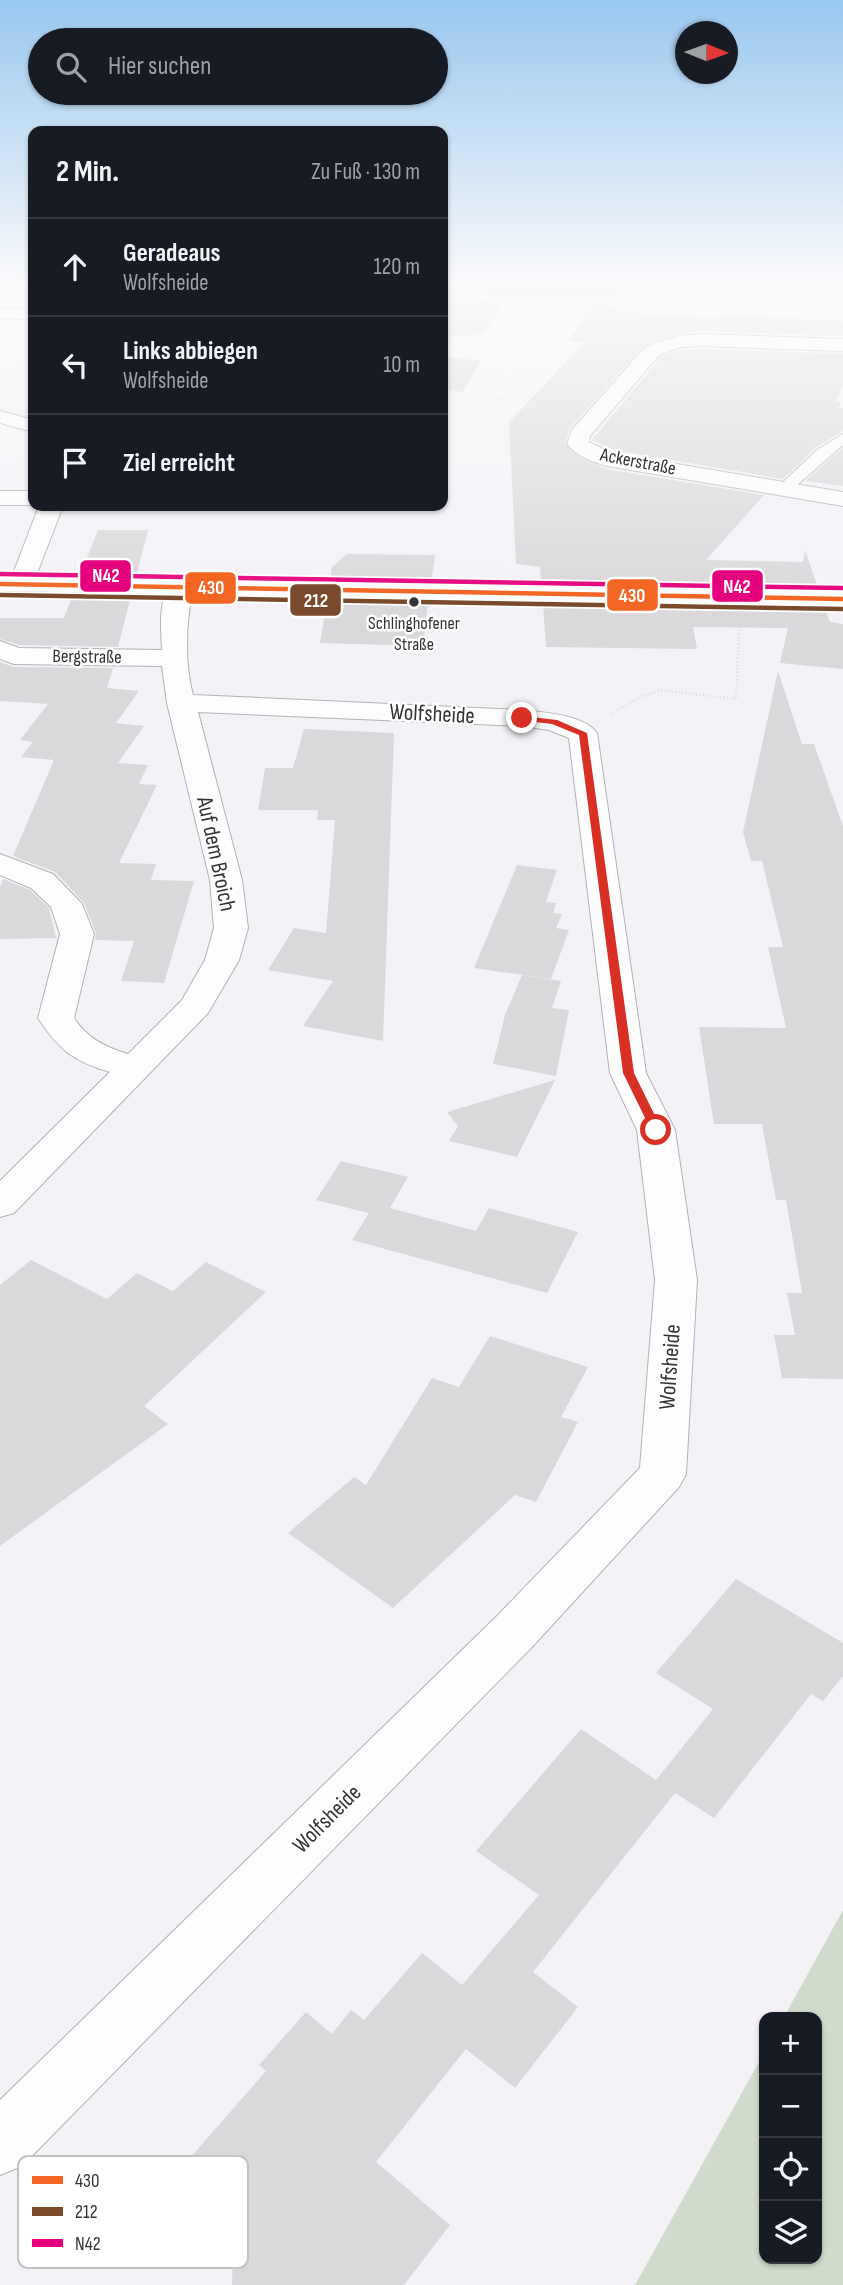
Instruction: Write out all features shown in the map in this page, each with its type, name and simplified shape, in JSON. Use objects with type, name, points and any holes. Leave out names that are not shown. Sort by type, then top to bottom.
[{"type":"street","name":"Ackerstraße","points":[[622,386],[580,435],[578,444],[590,452],[607,459],[843,499]]},
{"type":"street","points":[[0,417],[28,425]]},
{"type":"street","points":[[0,498],[28,498]]},
{"type":"street","points":[[48,511],[10,584],[843,599]]},
{"type":"street","name":"Auf dem Broich","points":[[0,1204],[196,1006],[222,960],[231,928],[226,880],[181,703],[174,616],[180,588]]},
{"type":"street","name":"Bergstraße","points":[[0,649],[14,656],[176,658]]},
{"type":"street","name":"Wolfsheide","points":[[0,2144],[514,1632],[663,1474],[676,1280],[656,1130],[628,1073],[583,733],[554,722],[522,718],[181,703]]},
{"type":"street","points":[[0,864],[42,881],[66,904],[77,934],[57,1018],[68,1038],[93,1055],[133,1067]]},
{"type":"lane","points":[[784,489],[822,453],[843,438]]},
{"type":"path","points":[[448,392],[600,411]]},
{"type":"path","points":[[583,733],[626,704],[661,690],[736,699],[741,596]]},
{"type":"green space","points":[[448,386],[466,386],[462,392],[448,390]]},
{"type":"green space","points":[[843,1910],[843,2285],[635,2285],[759,2062],[759,2264],[822,2264],[822,2012],[787,2012]]},
{"type":"building","points":[[544,386],[608,386],[570,428],[565,443],[579,457],[606,469],[764,495],[706,560],[803,562],[805,550],[818,588],[541,583],[540,567],[516,564],[509,422]]},
{"type":"building","points":[[637,386],[842,386],[835,402],[841,402],[838,407],[843,408],[843,431],[815,448],[783,479],[613,450],[592,440]]},
{"type":"building","points":[[843,448],[843,486],[805,481]]},
{"type":"building","points":[[98,530],[148,530],[136,577],[80,576]]},
{"type":"building","points":[[347,554],[435,555],[431,582],[330,580],[332,567]]},
{"type":"building","points":[[73,595],[131,596],[118,647],[19,645],[0,639],[0,618],[64,618]]},
{"type":"building","points":[[327,600],[428,602],[423,646],[320,643]]},
{"type":"building","points":[[543,604],[825,609],[830,622],[843,624],[843,669],[780,663],[788,628],[693,627],[697,649],[546,647]]},
{"type":"building","points":[[0,662],[14,667],[113,668],[107,688],[139,691],[116,723],[144,726],[118,763],[148,765],[139,784],[157,785],[119,863],[156,864],[151,880],[194,881],[164,983],[121,981],[134,941],[95,940],[96,933],[84,903],[55,872],[13,856],[54,760],[21,757],[33,742],[20,740],[48,704],[0,701]]},
{"type":"building","points":[[778,671],[802,744],[814,744],[843,826],[843,1379],[782,1378],[774,1335],[795,1335],[787,1293],[802,1293],[786,1200],[776,1200],[762,1124],[714,1124],[699,1027],[786,1028],[768,947],[783,947],[762,861],[751,861],[743,832]]},
{"type":"building","points":[[304,729],[394,733],[383,1041],[303,1026],[333,981],[268,970],[294,928],[326,933],[335,820],[317,820],[318,810],[258,810],[265,768],[293,768]]},
{"type":"building","points":[[517,865],[557,870],[546,902],[556,903],[553,913],[562,914],[556,928],[569,930],[551,979],[474,968]]},
{"type":"building","points":[[3,879],[30,890],[49,908],[56,938],[0,939],[0,887]]},
{"type":"building","points":[[522,975],[561,981],[552,1008],[569,1010],[556,1076],[493,1064],[505,1015]]},
{"type":"building","points":[[555,1080],[517,1157],[449,1141],[458,1126],[447,1112]]},
{"type":"building","points":[[341,1161],[408,1177],[390,1208],[476,1231],[489,1208],[578,1232],[547,1293],[352,1240],[369,1213],[316,1200]]},
{"type":"building","points":[[31,1260],[107,1299],[137,1273],[173,1291],[206,1262],[266,1292],[144,1406],[168,1424],[0,1546],[0,1285]]},
{"type":"building","points":[[490,1336],[588,1367],[561,1417],[578,1422],[536,1502],[515,1495],[393,1608],[288,1533],[354,1477],[366,1485],[432,1378],[459,1387]]},
{"type":"building","points":[[736,1579],[843,1643],[843,1676],[823,1701],[811,1694],[714,1818],[675,1793],[533,1972],[578,2007],[515,2088],[466,2049],[376,2162],[450,2225],[404,2285],[232,2285],[233,2268],[248,2268],[248,2156],[192,2156],[266,2071],[259,2065],[306,2012],[332,2034],[351,2010],[364,2020],[422,1953],[462,1985],[539,1895],[476,1851],[581,1729],[656,1780],[713,1709],[656,1673]]},
{"type":"transit line","name":"N42","points":[[0,574],[843,588]]},
{"type":"transit line","name":"430","points":[[0,584],[843,599]]},
{"type":"transit line","name":"212","points":[[0,595],[843,609]]},
{"type":"place","name":"Schlinghofener Straße","points":[[414,602]]},
{"type":"route","points":[[522,718],[554,722],[583,733],[628,1073],[656,1130]]}]
